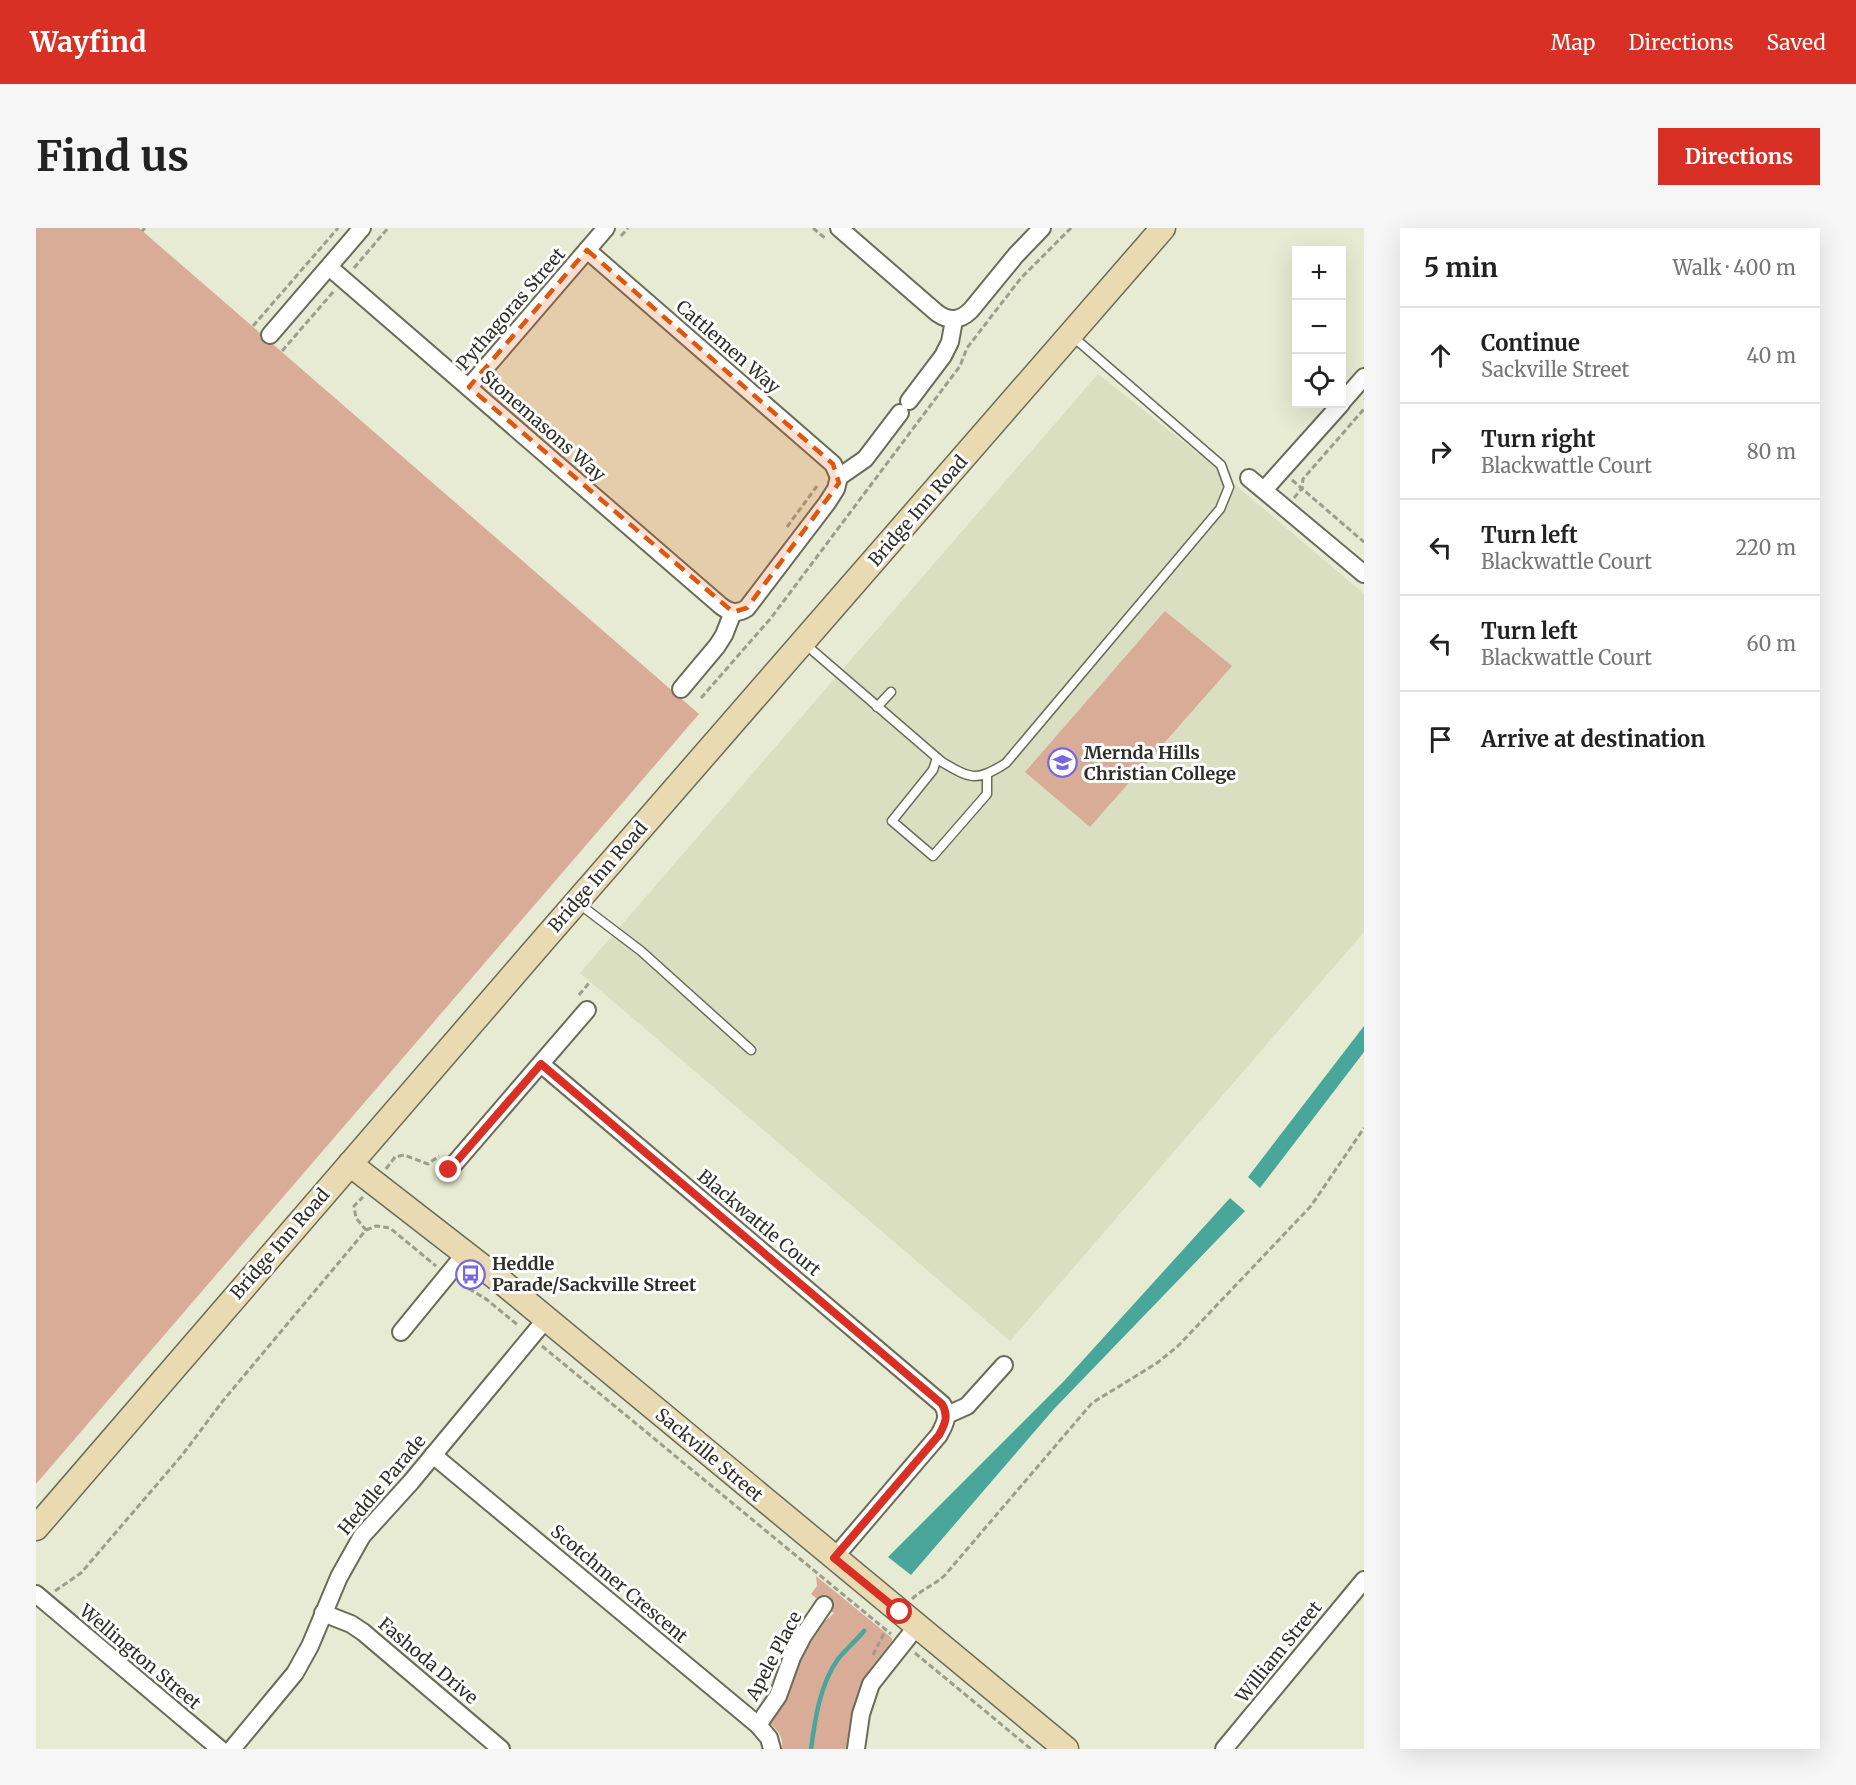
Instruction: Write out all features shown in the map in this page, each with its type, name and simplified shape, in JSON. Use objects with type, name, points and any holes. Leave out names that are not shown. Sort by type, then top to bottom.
[{"type":"main road","name":"Bridge Inn Road","points":[[36,1528],[576,902],[1163,228]]},
{"type":"main road","name":"Sackville Street","points":[[350,1164],[464,1255],[502,1282],[538,1328],[834,1558],[901,1628],[1066,1749]]},
{"type":"street","points":[[270,335],[362,228]]},
{"type":"street","name":"Pythagoras Street","points":[[469,387],[606,228]]},
{"type":"street","points":[[839,228],[937,313],[954,320],[965,316],[971,310],[1016,255],[1042,228]]},
{"type":"street","name":"Cattlemen Way","points":[[587,250],[833,464],[839,477]]},
{"type":"street","name":"Stonemasons Way","points":[[329,267],[721,606],[733,612]]},
{"type":"street","points":[[681,689],[717,646],[733,612],[747,608],[827,502],[836,489],[839,477],[865,459],[943,356],[950,342],[954,320]]},
{"type":"street","points":[[1346,397],[1364,377]]},
{"type":"street","points":[[1264,490],[1337,408]]},
{"type":"street","points":[[1249,478],[1364,574]]},
{"type":"street","points":[[449,1170],[541,1064],[581,1004]]},
{"type":"street","name":"Blackwattle Court","points":[[541,1064],[942,1404],[947,1415]]},
{"type":"street","points":[[401,1332],[464,1255]]},
{"type":"street","name":"Heddle Parade","points":[[232,1749],[295,1673],[310,1647],[339,1577],[362,1536],[433,1455],[538,1328]]},
{"type":"street","points":[[834,1558],[939,1435],[947,1415],[967,1406],[1004,1365]]},
{"type":"street","name":"Scotchmer Crescent","points":[[433,1455],[758,1725],[769,1738],[772,1749]]},
{"type":"street","name":"William Street","points":[[1224,1749],[1364,1580]]},
{"type":"street","name":"Wellington Street","points":[[41,1598],[220,1749]]},
{"type":"street","name":"Apele Place","points":[[758,1725],[778,1696],[797,1647],[824,1605]]},
{"type":"street","name":"Fashoda Drive","points":[[323,1613],[351,1624],[363,1632],[501,1749]]},
{"type":"street","points":[[856,1749],[861,1714],[871,1684],[901,1628]]},
{"type":"lane","points":[[803,642],[937,758],[963,775],[987,776],[1006,763],[1220,509],[1229,487],[1221,465],[1071,335]]},
{"type":"lane","points":[[877,707],[891,692]]},
{"type":"lane","points":[[937,758],[933,770],[892,821],[933,856],[987,794],[987,776]]},
{"type":"lane","points":[[576,902],[641,951],[751,1050]]},
{"type":"path","points":[[253,326],[338,228]]},
{"type":"path","points":[[701,698],[771,618],[960,366],[967,348],[1021,278],[1071,228]]},
{"type":"path","points":[[1286,508],[1302,488],[1303,479],[1364,409]]},
{"type":"path","points":[[1281,471],[1364,542]]},
{"type":"path","points":[[581,1004],[589,983]]},
{"type":"path","points":[[868,1663],[901,1628],[922,1590],[938,1582],[945,1575],[1092,1403],[1157,1363],[1178,1346],[1311,1206],[1364,1128]]},
{"type":"path","points":[[366,1230],[356,1218],[354,1206],[395,1157],[404,1155],[428,1164],[442,1154]]},
{"type":"path","points":[[41,1598],[81,1573],[183,1454],[222,1402],[366,1230],[376,1226],[390,1227],[448,1275],[538,1328],[901,1628],[1031,1749]]},
{"type":"highlighted area","points":[[587,250],[833,464],[839,483],[747,608],[733,612],[469,387]]},
{"type":"shaded area","points":[[36,228],[139,228],[699,714],[36,1484]]},
{"type":"shaded area","name":"Mernda Hills Christian College","points":[[1098,374],[1211,464],[1364,594],[1364,932],[1010,1341],[580,973]]},
{"type":"shaded area","points":[[1165,611],[1232,666],[1090,827],[1025,772]]},
{"type":"shaded area","points":[[816,1576],[892,1638],[892,1641],[870,1670],[859,1691],[847,1749],[782,1749],[781,1737],[768,1721],[788,1695],[794,1673],[808,1644],[822,1624],[834,1613],[811,1594],[817,1586]]},
{"type":"water","points":[[1364,1026],[1364,1052],[1260,1188],[1248,1177]]},
{"type":"water","points":[[1230,1198],[1245,1211],[1054,1409],[911,1575],[888,1557],[1064,1381]]},
{"type":"waterway","points":[[811,1749],[817,1714],[827,1679],[838,1659],[864,1631]]},
{"type":"place","name":"Mernda Hills Christian College","points":[[1063,763]]},
{"type":"place","name":"Heddle Parade/Sackville Street","points":[[471,1274]]},
{"type":"route","points":[[449,1170],[541,1064],[942,1404],[947,1415],[939,1435],[834,1558],[900,1612]]}]
